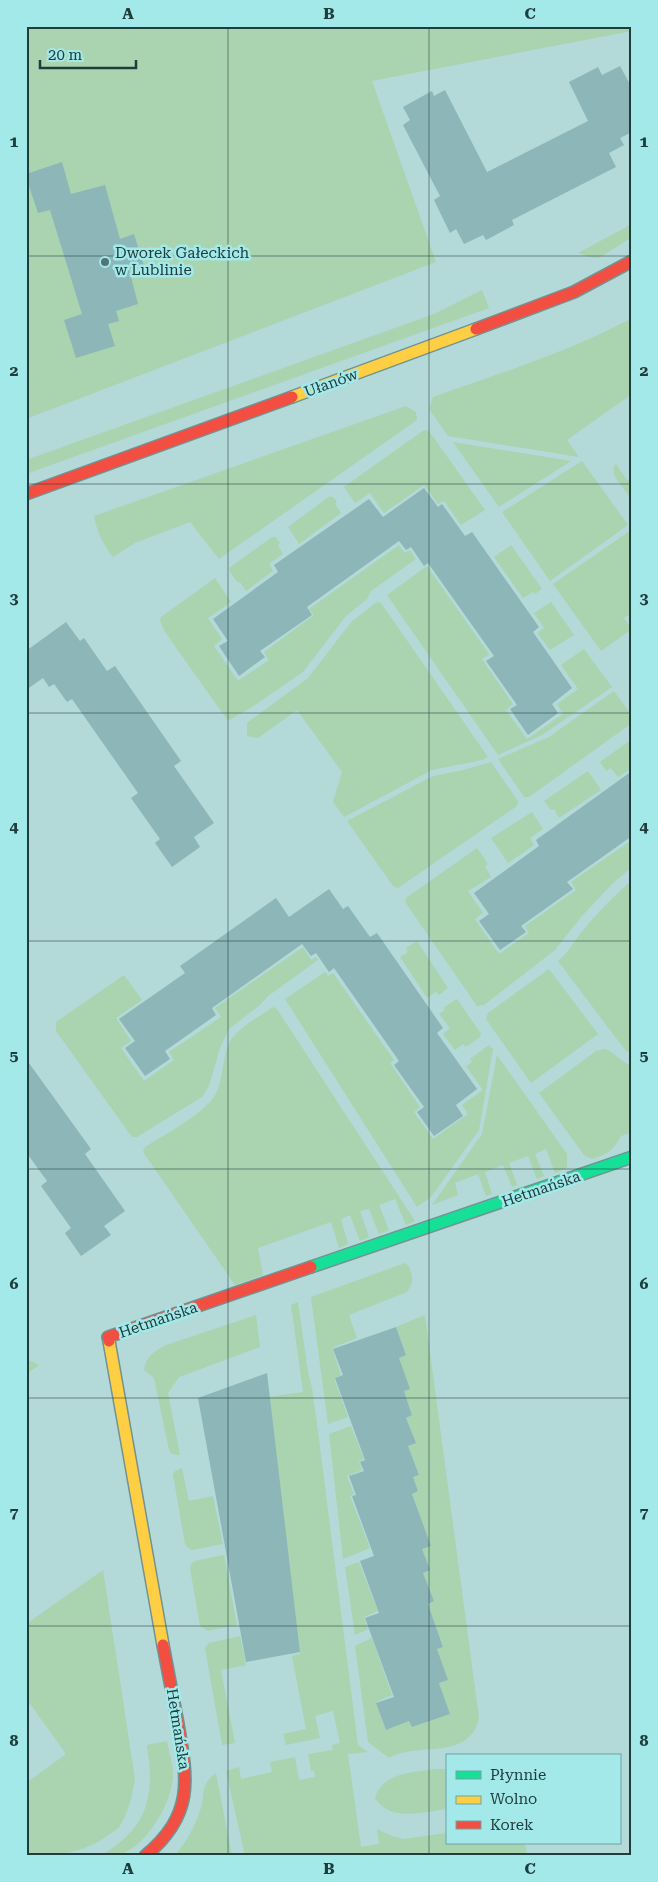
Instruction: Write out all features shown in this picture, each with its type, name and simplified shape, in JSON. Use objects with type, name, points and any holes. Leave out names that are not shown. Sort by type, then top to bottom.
[{"type":"street","name":"Ułanów","points":[[26,494],[574,292],[632,261]]},
{"type":"street","name":"Hetmańska","points":[[145,1856],[162,1841],[180,1810],[186,1788],[185,1764],[108,1337],[632,1157]]},
{"type":"green space","points":[[26,26],[632,26],[632,31],[372,81],[436,262],[26,419]]},
{"type":"green space","points":[[632,224],[632,237],[599,258],[578,253]]},
{"type":"green space","points":[[482,290],[489,308],[26,474],[26,460],[434,314]]},
{"type":"green space","points":[[632,318],[632,394],[567,440],[579,457],[448,436],[429,409],[433,397],[559,352]]},
{"type":"green space","points":[[406,406],[416,412],[417,420],[219,559],[190,522],[135,543],[113,557],[103,543],[94,516]]},
{"type":"green space","points":[[424,430],[429,431],[485,510],[461,525],[444,501],[438,504],[424,485],[384,513],[370,493],[355,503],[344,487]]},
{"type":"green space","points":[[453,442],[571,461],[499,507]]},
{"type":"green space","points":[[582,461],[628,525],[550,581],[502,512]]},
{"type":"green space","points":[[616,464],[627,480],[632,478],[632,500],[615,477],[613,468]]},
{"type":"green space","points":[[330,496],[337,502],[335,504],[341,513],[299,544],[288,527]]},
{"type":"green space","points":[[631,530],[632,613],[624,618],[632,629],[601,651],[553,584]]},
{"type":"green space","points":[[272,537],[276,537],[280,543],[278,545],[283,554],[269,564],[273,571],[246,591],[240,582],[238,583],[229,568]]},
{"type":"green space","points":[[399,545],[405,553],[410,550],[416,559],[371,591],[367,599],[346,616],[303,672],[228,721],[165,632],[160,621],[161,617],[215,578],[231,602],[208,618],[222,639],[214,646],[238,681],[269,660],[264,652],[314,615],[309,609]]},
{"type":"green space","points":[[511,545],[542,589],[535,594],[533,592],[523,598],[494,557]]},
{"type":"green space","points":[[427,566],[489,654],[482,659],[513,704],[506,710],[527,739],[563,714],[557,704],[578,689],[561,665],[584,649],[612,687],[542,735],[498,755],[387,595]]},
{"type":"green space","points":[[377,602],[381,603],[488,757],[482,760],[432,770],[344,817],[333,802],[342,772],[297,710],[258,738],[247,736],[247,723],[308,678],[352,621]]},
{"type":"green space","points":[[551,602],[574,635],[550,650],[537,633],[544,628],[534,613]]},
{"type":"green space","points":[[614,691],[632,716],[632,723],[529,797],[524,797],[498,759],[549,737]]},
{"type":"green space","points":[[632,739],[632,768],[618,777],[611,768],[606,771],[600,762]]},
{"type":"green space","points":[[491,762],[518,801],[517,806],[398,888],[393,886],[347,821],[433,776]]},
{"type":"green space","points":[[588,771],[601,790],[559,818],[554,809],[551,810],[544,801]]},
{"type":"green space","points":[[532,812],[543,829],[530,838],[534,845],[508,863],[491,838]]},
{"type":"green space","points":[[632,840],[632,867],[611,885],[581,917],[555,950],[484,1005],[477,1006],[405,902],[406,898],[477,848],[488,864],[485,866],[491,877],[468,891],[483,913],[475,919],[499,954],[529,933],[525,926],[576,890],[571,882]]},
{"type":"green space","points":[[632,880],[632,1054],[626,1051],[558,961],[598,913]]},
{"type":"green space","points":[[417,941],[448,988],[439,995],[436,992],[427,998],[400,957],[408,952],[406,948]]},
{"type":"green space","points":[[303,947],[311,960],[316,957],[318,960],[268,996],[260,1005],[229,1029],[220,1048],[209,1086],[202,1097],[137,1137],[132,1137],[56,1031],[56,1022],[124,975],[142,1000],[116,1018],[131,1041],[121,1048],[144,1081],[174,1060],[169,1052],[221,1017],[215,1008]]},
{"type":"green space","points":[[549,969],[598,1034],[531,1083],[486,1019],[488,1013]]},
{"type":"green space","points":[[325,972],[328,976],[333,973],[394,1060],[390,1063],[420,1107],[414,1112],[433,1139],[468,1114],[462,1105],[483,1090],[466,1066],[472,1062],[470,1059],[489,1045],[493,1049],[479,1130],[431,1197],[417,1207],[285,999]]},
{"type":"green space","points":[[457,999],[481,1034],[480,1037],[466,1047],[463,1044],[455,1050],[443,1034],[450,1028],[439,1014],[445,1010],[443,1008]]},
{"type":"green space","points":[[273,1007],[277,1009],[415,1221],[406,1225],[395,1199],[379,1205],[389,1230],[379,1234],[369,1209],[360,1211],[369,1237],[360,1241],[350,1215],[341,1219],[348,1244],[339,1248],[331,1222],[258,1248],[263,1275],[235,1285],[143,1152],[145,1147],[181,1125],[207,1105],[220,1084],[226,1051],[233,1037]]},
{"type":"green space","points":[[605,1049],[632,1066],[632,1132],[621,1136],[610,1151],[592,1159],[584,1155],[539,1093],[596,1051]]},
{"type":"green space","points":[[497,1055],[567,1154],[567,1168],[555,1173],[546,1149],[535,1154],[544,1176],[537,1179],[528,1156],[509,1163],[517,1185],[512,1187],[503,1165],[485,1172],[492,1194],[486,1196],[478,1174],[455,1183],[458,1195],[432,1205],[482,1134]]},
{"type":"green space","points":[[405,1263],[409,1266],[412,1276],[411,1286],[407,1292],[349,1315],[357,1338],[332,1348],[341,1375],[334,1378],[348,1417],[328,1424],[311,1297]]},
{"type":"green space","points":[[298,1302],[312,1388],[358,1745],[368,1752],[348,1754],[361,1847],[379,1844],[377,1829],[403,1839],[446,1833],[446,1844],[525,1844],[527,1856],[245,1856],[226,1771],[239,1767],[241,1779],[272,1772],[270,1762],[295,1757],[299,1780],[315,1777],[314,1771],[311,1771],[308,1754],[333,1750],[332,1745],[340,1743],[333,1711],[315,1716],[320,1738],[286,1745],[283,1734],[306,1729],[292,1656],[300,1654],[300,1652],[269,1397],[303,1392],[291,1305]]},
{"type":"green space","points":[[256,1315],[260,1347],[179,1377],[168,1393],[180,1455],[172,1454],[169,1450],[154,1378],[144,1370],[149,1357],[166,1345]]},
{"type":"green space","points":[[425,1315],[479,1718],[473,1732],[465,1740],[454,1746],[401,1753],[389,1758],[368,1742],[355,1646],[372,1638],[392,1695],[376,1702],[386,1730],[409,1721],[412,1727],[450,1714],[439,1683],[448,1680],[437,1649],[443,1646],[428,1604],[434,1601],[423,1573],[430,1570],[422,1549],[431,1546],[412,1494],[418,1491],[413,1477],[419,1475],[408,1446],[416,1443],[406,1418],[412,1415],[404,1391],[399,1358],[406,1355],[396,1327]]},
{"type":"green space","points":[[26,1359],[39,1365],[26,1374]]},
{"type":"green space","points":[[351,1426],[364,1459],[359,1461],[362,1470],[347,1476],[354,1494],[350,1496],[370,1548],[343,1559],[329,1434]]},
{"type":"green space","points":[[182,1468],[189,1501],[213,1496],[223,1544],[192,1550],[185,1544],[173,1475],[175,1471]]},
{"type":"green space","points":[[224,1555],[237,1625],[208,1631],[200,1626],[190,1568],[191,1564],[195,1561]]},
{"type":"green space","points":[[359,1562],[378,1611],[364,1617],[368,1629],[355,1635],[345,1567]]},
{"type":"green space","points":[[103,1570],[135,1779],[128,1810],[119,1827],[98,1842],[69,1852],[26,1856],[26,1783],[66,1754],[26,1698],[26,1624]]},
{"type":"green space","points":[[240,1636],[246,1665],[221,1670],[235,1743],[222,1745],[205,1648],[209,1643]]},
{"type":"green space","points":[[167,1741],[173,1775],[168,1799],[162,1812],[155,1824],[137,1845],[115,1856],[100,1856],[129,1834],[138,1823],[148,1796],[150,1781],[147,1745]]},
{"type":"green space","points":[[446,1769],[446,1809],[408,1814],[389,1810],[381,1805],[375,1798],[379,1789],[391,1778],[408,1773]]},
{"type":"green space","points":[[216,1773],[232,1856],[174,1856],[192,1829],[202,1805],[207,1782]]},
{"type":"building","points":[[620,66],[632,88],[632,132],[620,138],[624,145],[609,153],[616,167],[512,220],[514,225],[486,240],[483,235],[464,244],[456,229],[450,233],[434,200],[440,196],[403,125],[410,120],[403,107],[432,91],[434,96],[445,90],[487,172],[588,121],[569,82],[598,67],[602,75]]},
{"type":"building","name":"Dworek Gałeckich w Lublinie","points":[[62,162],[71,194],[105,185],[120,239],[134,234],[144,266],[129,269],[138,304],[116,311],[119,321],[108,324],[115,346],[76,358],[64,320],[82,314],[50,210],[38,213],[26,177],[26,174]]},
{"type":"building","points":[[424,488],[438,507],[442,504],[465,536],[472,532],[539,627],[533,632],[572,688],[552,704],[558,713],[528,735],[510,709],[517,705],[486,661],[494,656],[428,563],[424,566],[411,547],[406,550],[399,541],[307,607],[312,615],[260,651],[265,657],[239,676],[219,646],[228,641],[213,619],[278,572],[274,565],[369,499],[383,517]]},
{"type":"building","points":[[66,622],[80,641],[84,638],[107,671],[115,666],[181,761],[174,766],[214,823],[194,837],[200,847],[172,867],[155,843],[160,839],[131,798],[138,793],[72,699],[67,702],[54,684],[49,687],[43,678],[26,690],[26,651]]},
{"type":"building","points":[[632,771],[632,836],[567,882],[573,889],[521,926],[526,932],[500,950],[479,921],[489,914],[474,893],[539,846],[536,840]]},
{"type":"building","points":[[329,889],[343,909],[348,906],[370,937],[377,933],[443,1028],[437,1033],[477,1089],[456,1105],[463,1116],[434,1136],[417,1112],[424,1107],[394,1065],[399,1061],[334,968],[329,972],[316,953],[311,956],[302,944],[212,1008],[216,1015],[165,1051],[170,1059],[145,1076],[125,1048],[135,1041],[119,1019],[185,973],[180,966],[276,898],[289,917]]},
{"type":"building","points":[[26,1059],[91,1149],[85,1154],[125,1211],[104,1226],[111,1235],[81,1256],[65,1233],[71,1228],[41,1186],[47,1181],[26,1152]]},
{"type":"building","points":[[396,1327],[406,1355],[399,1358],[410,1389],[404,1391],[412,1415],[406,1418],[416,1443],[408,1446],[419,1475],[413,1477],[418,1491],[412,1494],[431,1546],[422,1549],[430,1570],[423,1573],[434,1601],[428,1604],[443,1647],[437,1649],[448,1680],[439,1683],[450,1714],[412,1727],[409,1721],[386,1730],[376,1703],[394,1697],[365,1618],[379,1613],[360,1561],[374,1556],[352,1496],[356,1495],[349,1476],[364,1471],[360,1462],[365,1460],[335,1378],[343,1375],[333,1349]]},
{"type":"building","points":[[267,1373],[300,1652],[246,1662],[198,1398]]},
{"type":"traffic: fast","points":[[311,1267],[632,1157]]},
{"type":"traffic: slow","points":[[292,397],[476,329]]},
{"type":"traffic: slow","points":[[109,1341],[163,1645]]},
{"type":"traffic: jam","points":[[476,329],[574,292],[632,261]]},
{"type":"traffic: jam","points":[[26,494],[292,397]]},
{"type":"traffic: jam","points":[[109,1341],[108,1337],[311,1267]]},
{"type":"traffic: jam","points":[[145,1856],[161,1841],[172,1826],[180,1811],[184,1796],[184,1763],[163,1645]]},
{"type":"place","name":"Dworek Gałeckich w Lublinie","points":[[105,262]]}]
